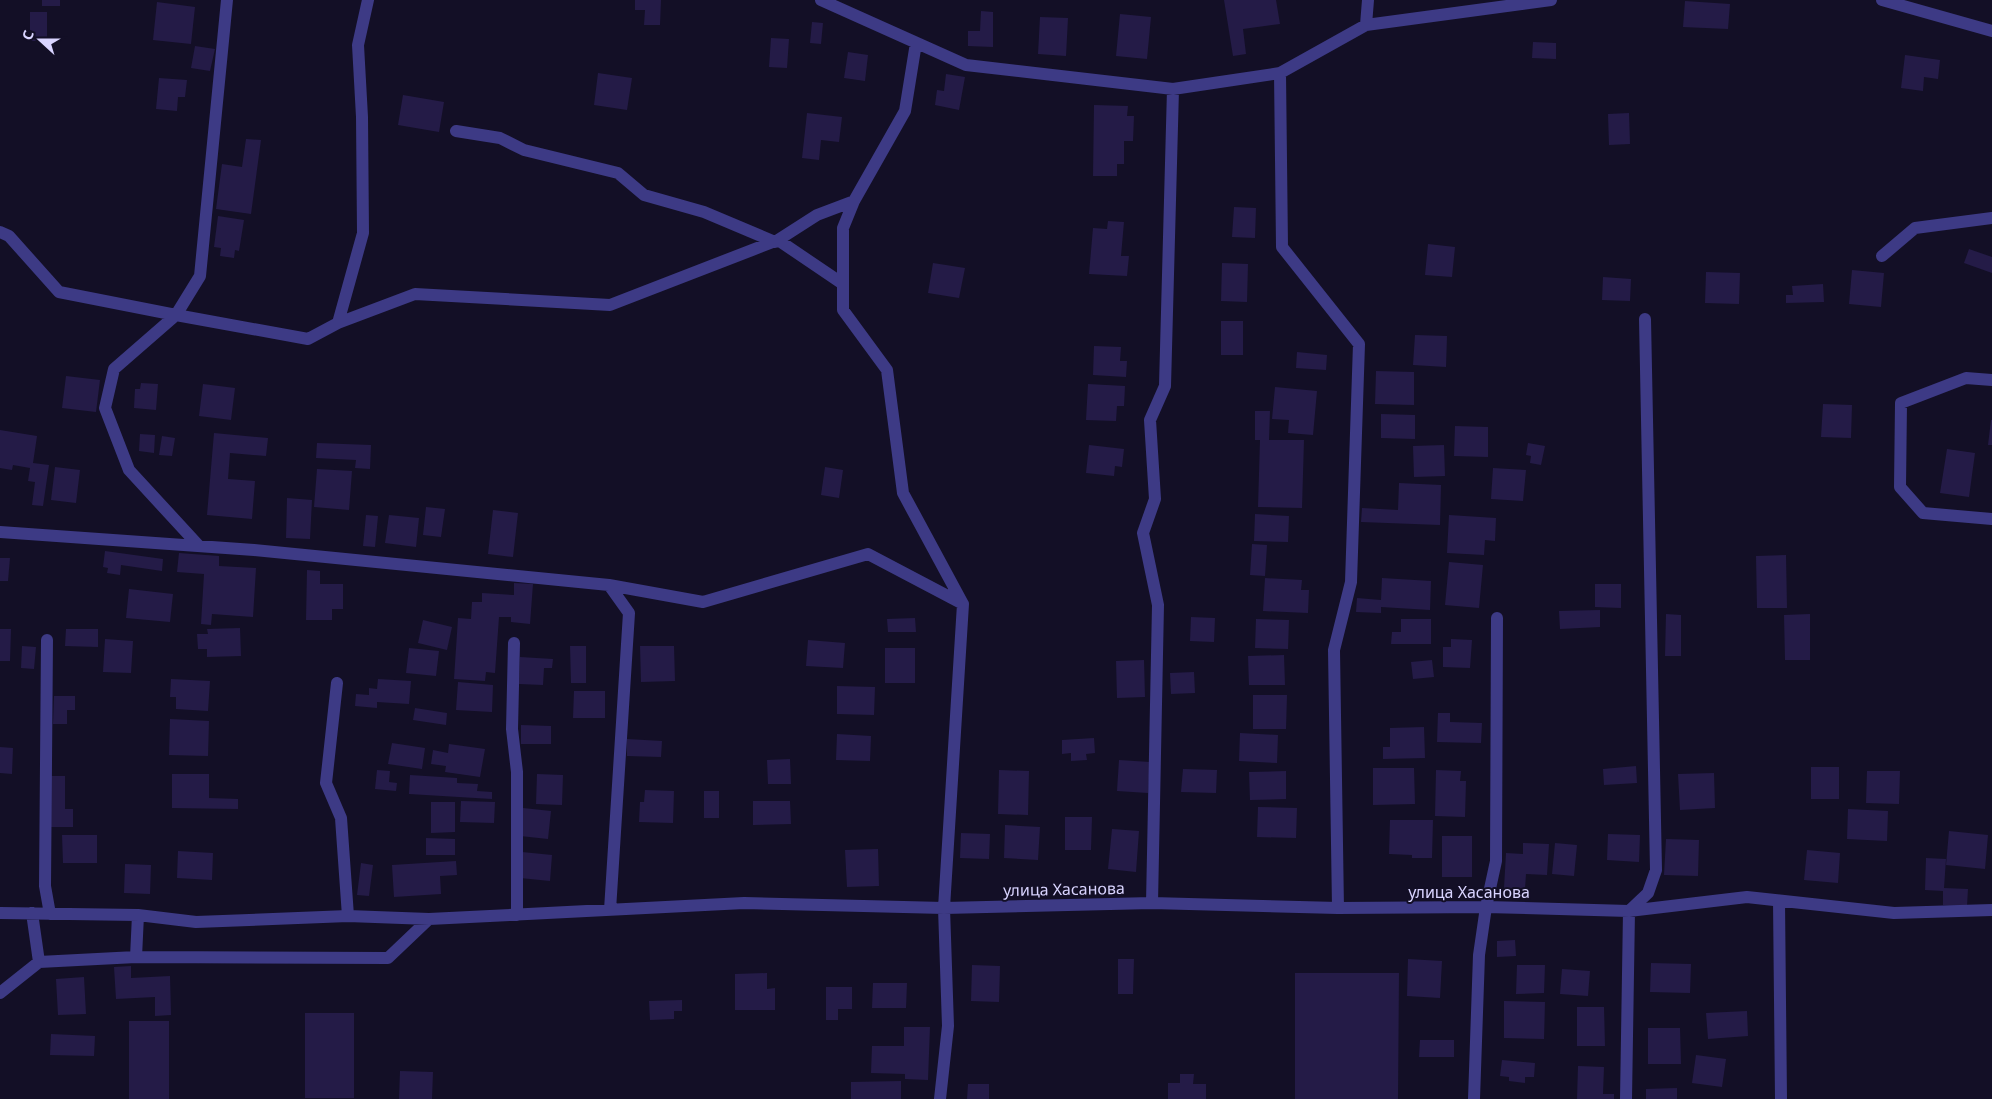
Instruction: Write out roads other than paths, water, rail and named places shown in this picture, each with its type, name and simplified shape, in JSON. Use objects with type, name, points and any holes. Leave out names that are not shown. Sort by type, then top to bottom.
[{"type":"street","points":[[199,546],[130,470],[104,408],[114,369],[176,315],[200,276],[227,0]]},
{"type":"street","points":[[338,322],[363,232],[362,117],[358,45],[368,0]]},
{"type":"street","points":[[821,0],[966,65],[1174,89],[1280,73],[1366,25],[1551,0]]},
{"type":"street","points":[[1366,25],[1368,0]]},
{"type":"street","points":[[1882,0],[1992,32]]},
{"type":"street","points":[[916,43],[905,111],[854,201],[843,228],[843,310],[887,370],[903,493],[963,604],[944,908],[948,1026],[940,1099]]},
{"type":"street","points":[[1280,73],[1282,247],[1359,344],[1351,582],[1334,650],[1338,908]]},
{"type":"street","points":[[1152,903],[1158,605],[1143,533],[1155,498],[1150,420],[1165,386],[1174,89]]},
{"type":"street","points":[[456,131],[500,138],[524,150],[618,173],[644,195],[704,212],[776,241],[843,284]]},
{"type":"street","points":[[0,232],[9,236],[59,292],[308,339],[338,322],[415,294],[610,305],[776,241],[817,215],[854,201]]},
{"type":"street","points":[[1882,256],[1915,228],[1992,218]]},
{"type":"street","points":[[1626,1099],[1629,911],[1648,893],[1656,870],[1645,319]]},
{"type":"street","points":[[1992,380],[1966,378],[1901,402],[1900,487],[1923,513],[1992,519]]},
{"type":"street","points":[[0,532],[254,550],[609,585],[704,602],[868,554],[963,604]]},
{"type":"street","points":[[609,585],[630,613],[610,910]]},
{"type":"street","points":[[1474,1099],[1479,955],[1486,907],[1496,861],[1497,618]]},
{"type":"street","points":[[47,640],[45,886],[50,914]]},
{"type":"street","points":[[514,643],[512,729],[517,772],[517,915]]},
{"type":"street","points":[[338,683],[326,783],[341,818],[348,916]]},
{"type":"street","name":"улица Хасанова","points":[[0,913],[138,915],[196,922],[348,916],[429,919],[744,902],[944,908],[1152,903],[1338,908],[1486,907],[1629,911],[1747,897],[1894,913],[1992,910]]},
{"type":"street","points":[[1779,901],[1781,1099]]},
{"type":"street","points":[[32,913],[39,962]]},
{"type":"street","points":[[136,957],[138,915]]},
{"type":"street","points":[[0,993],[39,962],[136,957],[388,958],[429,919]]}]
